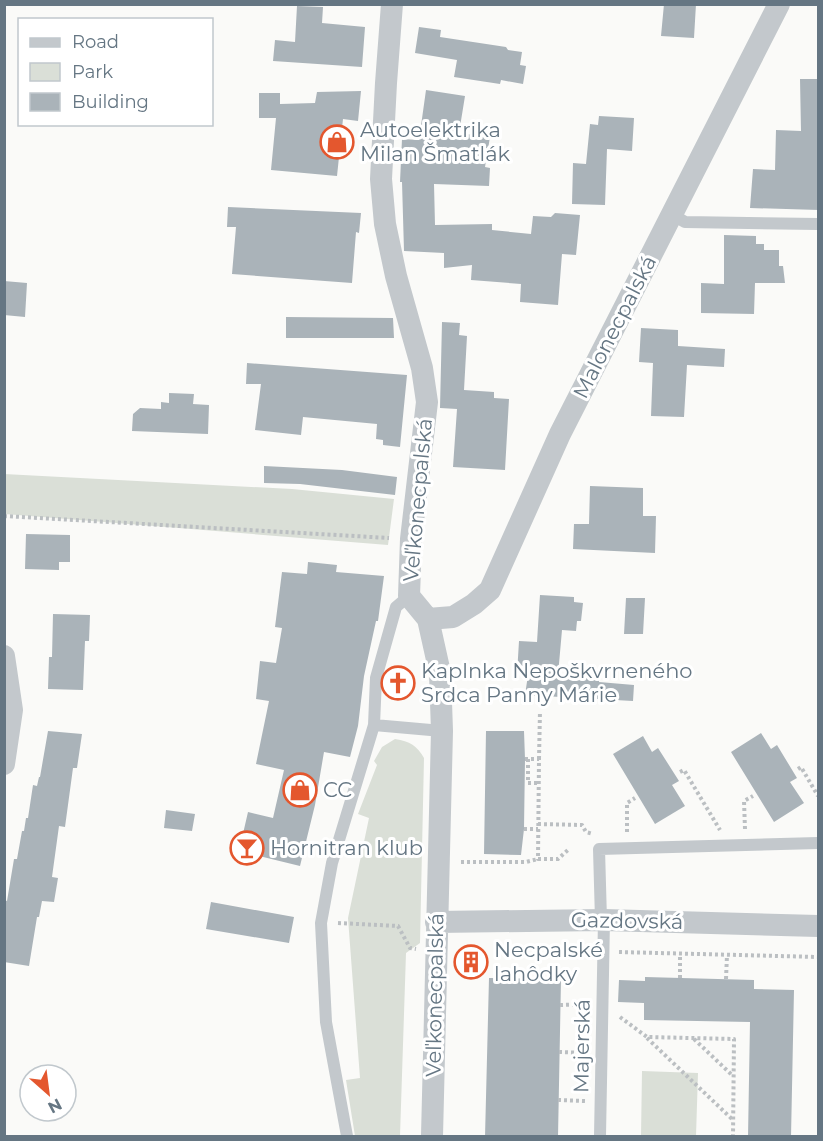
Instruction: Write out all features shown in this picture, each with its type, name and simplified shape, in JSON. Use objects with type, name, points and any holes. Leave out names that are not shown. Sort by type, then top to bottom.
[{"type":"street","name":"Veľkonecpalská","points":[[392,4],[381,179],[383,202],[385,224],[396,276],[422,368],[428,402],[410,545],[409,596],[428,619],[440,673],[442,731],[432,1137]]},
{"type":"street","name":"Malonecpalská","points":[[428,619],[453,616],[474,604],[490,590],[560,434],[779,4]]},
{"type":"street","points":[[4,656],[12,710],[4,764]]},
{"type":"street","name":"Gazdovská","points":[[436,922],[603,920],[819,926]]},
{"type":"lane","points":[[673,215],[685,222],[819,224]]},
{"type":"lane","points":[[347,1137],[326,1022],[321,923],[332,862],[374,725],[376,678],[396,608],[409,596]]},
{"type":"lane","points":[[374,725],[442,731]]},
{"type":"lane","name":"Majerská","points":[[600,1137],[604,952],[599,849],[819,843]]},
{"type":"path","points":[[4,516],[410,545]]},
{"type":"path","points":[[538,859],[540,711]]},
{"type":"path","points":[[539,759],[527,759],[528,783],[539,783]]},
{"type":"path","points":[[798,769],[801,767],[819,796]]},
{"type":"path","points":[[680,772],[684,770],[721,833]]},
{"type":"path","points":[[745,832],[744,801],[753,796]]},
{"type":"path","points":[[627,835],[627,803],[634,798]]},
{"type":"path","points":[[524,829],[582,825]]},
{"type":"path","points":[[461,862],[526,862],[538,859],[558,859],[568,850]]},
{"type":"path","points":[[321,923],[398,926],[410,948],[436,949]]},
{"type":"path","points":[[604,952],[819,957]]},
{"type":"path","points":[[680,978],[681,954]]},
{"type":"path","points":[[726,979],[727,955]]},
{"type":"path","points":[[560,1005],[578,1004]]},
{"type":"path","points":[[602,1004],[647,1038],[733,1120]]},
{"type":"path","points":[[647,1038],[734,1039],[733,1137]]},
{"type":"path","points":[[693,1038],[734,1077]]},
{"type":"path","points":[[559,1052],[576,1053]]},
{"type":"path","points":[[558,1100],[574,1100]]},
{"type":"green space","points":[[4,474],[292,489],[394,499],[388,545],[5,514]]},
{"type":"green space","points":[[395,739],[412,745],[424,758],[420,943],[406,953],[400,1136],[355,1136],[346,1080],[360,1078],[348,918],[369,818],[358,814],[377,765],[374,761],[382,747]]},
{"type":"green space","points":[[642,1071],[698,1073],[696,1136],[641,1136]]},
{"type":"building","points":[[664,4],[696,4],[694,38],[661,36]]},
{"type":"building","points":[[297,6],[323,7],[322,23],[365,27],[362,67],[273,61],[275,40],[295,42]]},
{"type":"building","points":[[419,27],[441,30],[440,37],[506,47],[508,50],[522,52],[520,65],[526,66],[523,84],[501,80],[500,84],[454,77],[457,60],[415,53]]},
{"type":"building","points":[[800,79],[819,79],[819,210],[750,208],[753,169],[775,170],[776,130],[801,131]]},
{"type":"building","points":[[426,90],[465,96],[459,133],[490,137],[485,167],[490,168],[489,186],[434,184],[435,225],[492,224],[492,230],[531,234],[533,216],[551,217],[555,213],[580,215],[576,255],[562,254],[558,305],[520,302],[521,284],[471,280],[472,265],[444,268],[444,253],[404,251],[402,182],[400,182],[402,139],[419,140]]},
{"type":"building","points":[[361,91],[358,121],[343,119],[337,176],[271,170],[276,118],[259,118],[259,93],[280,93],[280,104],[315,103],[317,92]]},
{"type":"building","points":[[599,116],[634,118],[632,151],[607,149],[605,205],[572,204],[573,163],[586,164],[590,124],[598,125]]},
{"type":"building","points":[[228,207],[361,213],[359,233],[356,232],[352,283],[232,274],[236,227],[227,227]]},
{"type":"building","points":[[724,235],[756,236],[756,244],[764,244],[764,250],[779,250],[779,266],[783,266],[785,283],[755,283],[754,314],[701,313],[701,283],[724,284]]},
{"type":"building","points":[[4,281],[27,283],[25,317],[4,315]]},
{"type":"building","points":[[286,317],[393,318],[394,338],[286,338]]},
{"type":"building","points":[[442,322],[460,323],[459,335],[467,336],[464,390],[494,392],[494,398],[509,399],[505,470],[453,467],[457,409],[440,408]]},
{"type":"building","points":[[641,328],[678,330],[678,346],[725,349],[724,367],[687,365],[684,417],[651,416],[653,363],[639,362]]},
{"type":"building","points":[[247,363],[407,375],[400,447],[383,445],[383,440],[376,439],[377,424],[303,417],[301,435],[255,430],[261,384],[246,384]]},
{"type":"building","points":[[169,393],[194,394],[193,404],[209,405],[208,434],[132,431],[133,414],[140,408],[161,409],[161,402],[169,403]]},
{"type":"building","points":[[264,466],[342,470],[397,477],[395,495],[300,484],[264,483]]},
{"type":"building","points":[[590,486],[643,488],[643,516],[656,516],[655,553],[573,549],[574,524],[589,524]]},
{"type":"building","points":[[26,534],[70,535],[70,562],[59,562],[59,570],[25,569]]},
{"type":"building","points":[[308,562],[337,565],[336,572],[384,576],[378,621],[376,621],[364,676],[358,726],[350,757],[324,752],[315,805],[300,866],[239,851],[248,812],[273,818],[284,770],[256,764],[269,701],[256,699],[260,661],[276,663],[282,628],[275,627],[282,572],[307,574]]},
{"type":"building","points":[[540,595],[574,597],[574,602],[583,603],[581,621],[577,621],[576,631],[562,630],[558,675],[599,677],[599,682],[634,685],[633,701],[525,695],[528,675],[517,674],[519,641],[537,642]]},
{"type":"building","points":[[626,598],[645,598],[643,634],[624,634]]},
{"type":"building","points":[[53,614],[90,615],[89,641],[85,641],[83,690],[48,689],[49,657],[52,657]]},
{"type":"building","points":[[48,731],[82,734],[77,768],[73,768],[65,827],[59,826],[52,877],[58,878],[54,902],[42,901],[29,966],[4,962],[4,900],[7,901],[14,859],[17,859],[22,831],[24,831],[26,818],[28,818],[33,785],[37,786],[40,777]]},
{"type":"building","points":[[486,731],[524,731],[524,829],[521,855],[484,854]]},
{"type":"building","points":[[761,733],[771,749],[777,745],[797,778],[790,782],[804,803],[774,822],[731,752]]},
{"type":"building","points":[[643,736],[652,752],[658,748],[679,781],[672,785],[685,806],[655,824],[613,754]]},
{"type":"building","points":[[166,810],[195,814],[192,831],[164,828]]},
{"type":"building","points":[[211,902],[294,917],[289,943],[206,929]]},
{"type":"building","points":[[645,977],[754,980],[754,989],[794,990],[791,1137],[748,1137],[750,1022],[644,1020],[644,1003],[618,1002],[619,980],[645,981]]},
{"type":"building","points":[[489,978],[561,979],[558,1137],[485,1137]]},
{"type":"place","name":"Autoelektrika Milan Šmatlák","points":[[337,142]]},
{"type":"place","name":"Kaplnka Nepoškvrneného Srdca Panny Márie","points":[[398,683]]},
{"type":"place","name":"CC","points":[[300,790]]},
{"type":"place","name":"Hornitran klub","points":[[247,848]]},
{"type":"place","name":"Necpalské lahôdky","points":[[471,962]]}]
